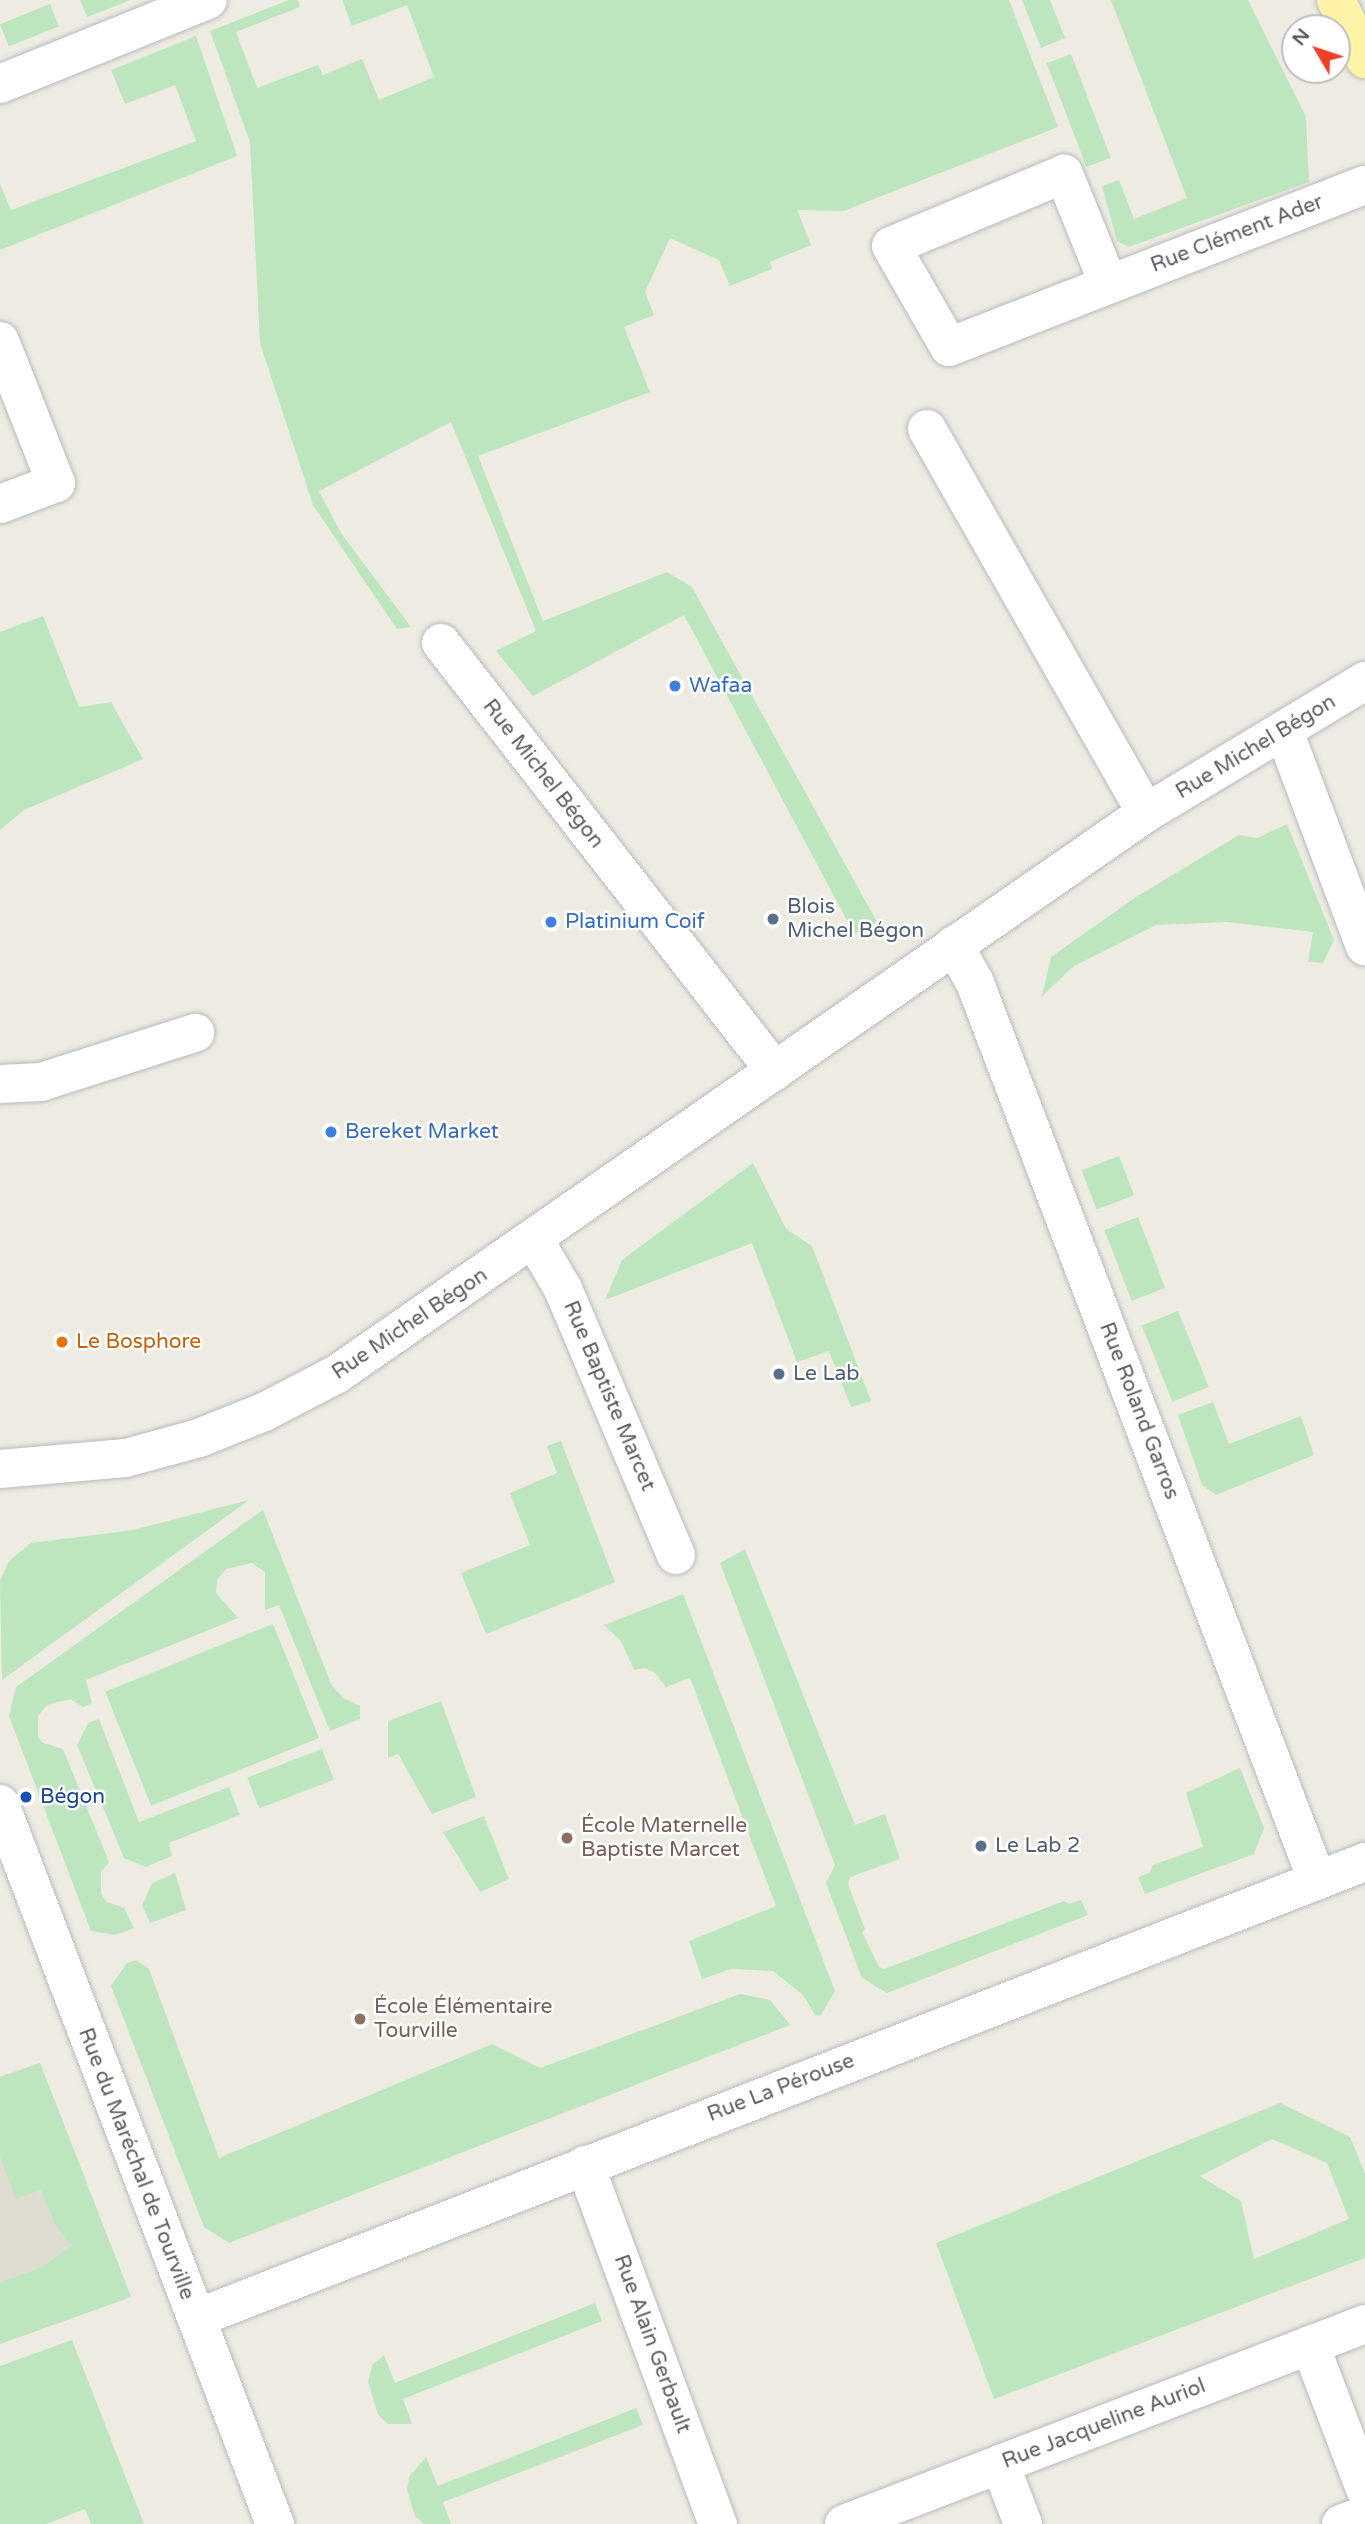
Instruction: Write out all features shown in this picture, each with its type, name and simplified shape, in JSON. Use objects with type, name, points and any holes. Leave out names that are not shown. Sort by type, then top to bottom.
[{"type":"main road","points":[[1336,0],[1365,59]]},
{"type":"street","points":[[0,84],[208,0]]},
{"type":"street","name":"Rue Clément Ader","points":[[1108,283],[1064,174],[891,246],[949,347],[1108,283],[1365,186]]},
{"type":"street","points":[[0,341],[56,483],[0,504]]},
{"type":"street","points":[[927,429],[1146,813]]},
{"type":"street","name":"Rue Michel Bégon","points":[[440,643],[775,1071]]},
{"type":"street","name":"Rue Michel Bégon","points":[[0,1469],[126,1458],[199,1438],[264,1412],[337,1374],[535,1241],[1146,813],[1365,681]]},
{"type":"street","points":[[1284,731],[1365,946]]},
{"type":"street","name":"Rue Roland Garros","points":[[954,945],[975,983],[1317,1880]]},
{"type":"street","points":[[0,1084],[41,1082],[195,1033]]},
{"type":"street","name":"Rue Baptiste Marcet","points":[[535,1241],[563,1289],[676,1555]]},
{"type":"street","name":"Rue du Maréchal de Tourville","points":[[0,1804],[172,2262],[197,2318],[275,2524]]},
{"type":"street","name":"Rue La Pérouse","points":[[197,2318],[1365,1862]]},
{"type":"street","name":"Rue Alain Gerbault","points":[[585,2165],[718,2524]]},
{"type":"street","name":"Rue Jacqueline Auriol","points":[[844,2524],[1365,2324]]},
{"type":"street","points":[[1310,2345],[1365,2489]]},
{"type":"street","points":[[1000,2464],[1023,2524]]},
{"type":"street","points":[[1342,2524],[1365,2515]]},
{"type":"shaded area","points":[[40,2063],[131,2297],[0,2344],[0,2077]]},
{"type":"green space","points":[[80,0],[131,0],[87,17]]},
{"type":"green space","points":[[289,0],[298,0],[300,7],[236,32],[257,88],[318,65],[323,75],[362,59],[379,100],[434,77],[407,5],[352,26],[342,0],[1009,0],[1058,127],[843,211],[797,210],[811,245],[770,262],[772,269],[730,286],[719,260],[670,238],[645,292],[654,315],[624,327],[650,392],[478,456],[543,621],[667,572],[692,587],[877,922],[860,933],[840,934],[851,928],[684,615],[533,696],[496,651],[536,631],[451,422],[319,491],[341,533],[411,627],[397,629],[313,505],[260,343],[250,142],[210,31]]},
{"type":"green space","points":[[1022,0],[1050,0],[1065,38],[1041,48]]},
{"type":"green space","points":[[1111,0],[1248,0],[1281,67],[1281,84],[1290,84],[1306,117],[1309,182],[1129,247],[1117,241],[1102,186],[1119,180],[1134,219],[1187,198]]},
{"type":"green space","points":[[50,4],[59,26],[9,46],[0,24]]},
{"type":"green space","points":[[196,36],[237,156],[0,250],[0,184],[11,210],[196,141],[175,85],[125,104],[111,70]]},
{"type":"green space","points":[[1071,54],[1111,158],[1087,167],[1047,63]]},
{"type":"green space","points":[[43,616],[79,707],[111,702],[143,759],[24,810],[0,830],[0,632]]},
{"type":"green space","points":[[1287,824],[1334,940],[1323,963],[1308,962],[1313,932],[1227,922],[1156,925],[1074,966],[1042,996],[1051,957],[1136,897],[1239,835],[1257,838]]},
{"type":"green space","points":[[1119,1156],[1134,1195],[1097,1210],[1082,1170]]},
{"type":"green space","points":[[753,1163],[786,1229],[812,1246],[871,1401],[851,1407],[829,1351],[797,1362],[752,1243],[605,1300],[622,1260]]},
{"type":"green space","points":[[1138,1217],[1165,1288],[1132,1301],[1104,1230]]},
{"type":"green space","points":[[1178,1311],[1209,1387],[1173,1402],[1142,1326]]},
{"type":"green space","points":[[1213,1402],[1229,1444],[1301,1416],[1314,1455],[1216,1495],[1202,1485],[1178,1415]]},
{"type":"green space","points":[[561,1441],[615,1582],[486,1634],[461,1573],[530,1545],[510,1493],[557,1473],[547,1446]]},
{"type":"green space","points":[[249,1500],[2,1680],[0,1581],[9,1561],[31,1543],[133,1530]]},
{"type":"green space","points":[[263,1510],[331,1684],[343,1698],[360,1706],[360,1719],[330,1731],[279,1605],[265,1610],[265,1572],[252,1563],[226,1569],[217,1580],[216,1593],[238,1618],[86,1680],[92,1703],[83,1707],[70,1699],[47,1705],[38,1716],[38,1737],[43,1743],[63,1749],[109,1862],[101,1872],[101,1894],[107,1902],[124,1908],[134,1928],[116,1935],[91,1931],[9,1716],[16,1687]]},
{"type":"green space","points":[[745,1549],[855,1825],[885,1814],[900,1859],[850,1877],[848,1884],[865,1929],[862,1932],[879,1967],[884,1969],[1064,1901],[1069,1904],[1081,1900],[1088,1915],[887,1993],[862,1978],[826,1883],[835,1865],[720,1563]]},
{"type":"green space","points":[[683,1594],[835,1991],[821,2015],[816,2016],[803,1995],[773,1971],[731,1969],[702,1979],[689,1941],[776,1906],[690,1678],[666,1687],[655,1673],[645,1668],[634,1670],[621,1641],[604,1625]]},
{"type":"green space","points":[[273,1624],[319,1738],[151,1806],[105,1692]]},
{"type":"green space","points":[[441,1701],[476,1797],[432,1814],[398,1754],[388,1758],[388,1721]]},
{"type":"green space","points":[[99,1719],[139,1822],[229,1787],[240,1815],[169,1843],[172,1856],[146,1867],[124,1858],[77,1745],[88,1723]]},
{"type":"green space","points":[[322,1749],[334,1780],[259,1808],[247,1778]]},
{"type":"green space","points":[[1240,1768],[1264,1828],[1254,1854],[1145,1894],[1138,1877],[1149,1873],[1153,1865],[1203,1847],[1186,1793]]},
{"type":"green space","points":[[484,1816],[509,1879],[480,1892],[443,1832]]},
{"type":"green space","points":[[175,1873],[186,1910],[150,1923],[142,1905],[152,1883]]},
{"type":"green space","points":[[136,1960],[149,1969],[219,2158],[492,2044],[540,2068],[740,1994],[770,2000],[790,2025],[229,2243],[204,2227],[111,1986],[127,1963]]},
{"type":"green space","points":[[40,2063],[131,2297],[0,2344],[0,2283],[42,2267],[72,2246],[55,2224],[41,2190],[16,2199],[0,2156],[0,2077]]},
{"type":"green space","points":[[1280,2103],[1350,2137],[1365,2174],[1365,2258],[994,2399],[936,2243]],"holes":[[[1272,2139],[1327,2163],[1349,2219],[1254,2259],[1241,2201],[1200,2176]]]},
{"type":"green space","points":[[595,2303],[602,2321],[403,2399],[412,2424],[388,2424],[378,2415],[368,2381],[373,2364],[384,2355],[395,2383]]},
{"type":"green space","points":[[72,2340],[144,2524],[91,2524],[85,2509],[46,2524],[0,2524],[0,2366]]},
{"type":"green space","points":[[636,2408],[643,2425],[443,2502],[451,2524],[424,2524],[415,2516],[407,2490],[409,2477],[426,2457],[438,2486]]},
{"type":"place","name":"Wafaa","points":[[675,686]]},
{"type":"place","name":"Blois Michel Bégon","points":[[773,919]]},
{"type":"place","name":"Platinium Coif","points":[[551,922]]},
{"type":"place","name":"Bereket Market","points":[[331,1132]]},
{"type":"place","name":"Le Bosphore","points":[[62,1342]]},
{"type":"place","name":"Le Lab","points":[[779,1374]]},
{"type":"place","name":"Bégon","points":[[26,1797]]},
{"type":"place","name":"École Maternelle Baptiste Marcet","points":[[567,1838]]},
{"type":"place","name":"Le Lab 2","points":[[981,1846]]},
{"type":"place","name":"École Élémentaire Tourville","points":[[360,2019]]}]
